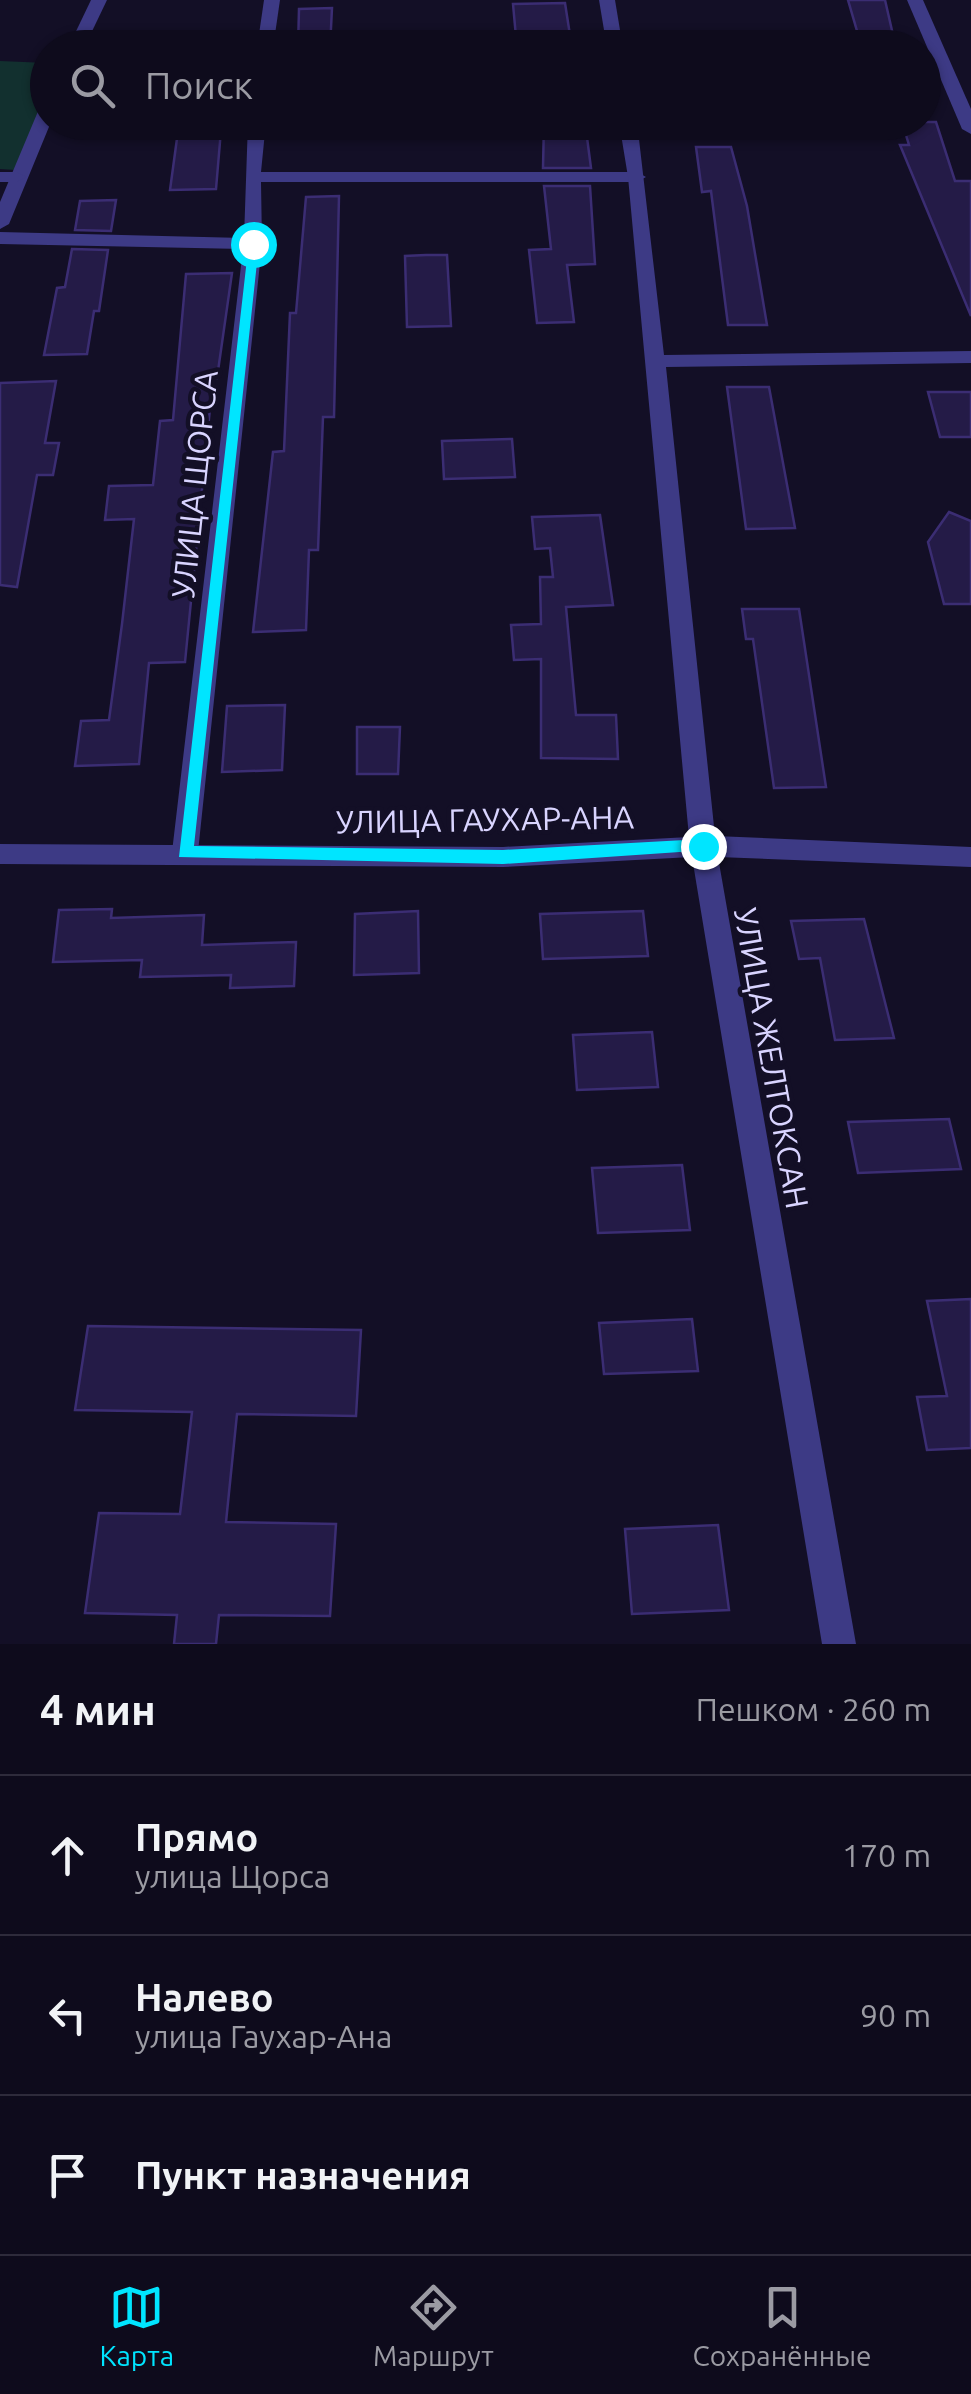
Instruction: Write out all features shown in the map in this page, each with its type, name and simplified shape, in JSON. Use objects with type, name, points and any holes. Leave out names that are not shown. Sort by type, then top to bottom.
[{"type":"street","points":[[85,30],[99,0]]},
{"type":"street","points":[[268,30],[272,0]]},
{"type":"street","points":[[607,0],[612,30]]},
{"type":"street","points":[[915,0],[928,30]]},
{"type":"street","points":[[941,60],[971,129]]},
{"type":"street","points":[[0,224],[9,177],[30,140]]},
{"type":"street","name":"УЛИЦА ЩОРСА","points":[[185,852],[253,244],[255,140]]},
{"type":"street","name":"УЛИЦА ЖЕЛТОКСАН","points":[[631,140],[703,846],[839,1644]]},
{"type":"street","points":[[252,177],[637,177]]},
{"type":"street","points":[[0,238],[253,244]]},
{"type":"street","points":[[655,360],[971,357]]},
{"type":"street","name":"УЛИЦА ГАУХАР-АНА","points":[[0,854],[185,852],[503,857],[703,846],[971,857]]},
{"type":"green space","points":[[0,61],[30,62],[30,139],[16,170],[0,169]]},
{"type":"building","points":[[848,0],[885,0],[892,30],[857,30]]},
{"type":"building","points":[[565,3],[569,30],[515,30],[513,4]]},
{"type":"building","points":[[332,8],[331,30],[298,30],[299,9]]},
{"type":"building","points":[[941,138],[955,181],[971,181],[971,316],[900,145],[909,145],[907,140]]},
{"type":"building","points":[[177,140],[220,140],[216,189],[170,190]]},
{"type":"building","points":[[544,140],[587,140],[591,168],[543,168]]},
{"type":"building","points":[[696,147],[731,147],[747,206],[767,325],[728,325],[711,191],[702,192]]},
{"type":"building","points":[[544,186],[590,186],[595,264],[567,265],[574,322],[537,323],[529,250],[551,249]]},
{"type":"building","points":[[339,196],[334,417],[323,417],[318,550],[309,550],[306,630],[253,632],[273,452],[284,451],[290,313],[296,313],[306,197]]},
{"type":"building","points":[[116,200],[111,231],[75,230],[80,201]]},
{"type":"building","points":[[72,249],[108,250],[99,311],[94,311],[87,354],[44,355],[57,288],[65,287]]},
{"type":"building","points":[[447,255],[451,326],[407,327],[405,256]]},
{"type":"building","points":[[232,273],[217,378],[213,378],[185,662],[149,663],[139,764],[75,766],[81,721],[109,720],[122,624],[134,519],[105,520],[109,486],[153,485],[160,421],[173,420],[186,274]]},
{"type":"building","points":[[56,381],[45,443],[59,443],[53,475],[37,475],[17,587],[0,585],[0,383]]},
{"type":"building","points":[[727,387],[769,387],[795,528],[746,529]]},
{"type":"building","points":[[928,392],[971,392],[971,437],[940,437]]},
{"type":"building","points":[[512,439],[515,477],[444,479],[442,441]]},
{"type":"building","points":[[949,512],[971,521],[971,604],[944,604],[928,542]]},
{"type":"building","points":[[600,515],[613,605],[566,607],[576,715],[616,715],[618,759],[541,758],[541,659],[514,660],[511,625],[541,624],[540,577],[553,577],[550,548],[535,549],[532,517]]},
{"type":"building","points":[[742,609],[799,609],[826,787],[774,788],[753,639],[746,639]]},
{"type":"building","points":[[285,705],[282,770],[222,772],[227,706]]},
{"type":"building","points":[[357,727],[400,727],[398,774],[357,774]]},
{"type":"building","points":[[112,909],[111,918],[204,915],[202,945],[296,942],[294,986],[230,988],[231,975],[140,977],[142,960],[53,962],[59,910]]},
{"type":"building","points":[[418,911],[419,973],[354,975],[355,914]]},
{"type":"building","points":[[643,911],[648,956],[543,959],[540,914]]},
{"type":"building","points":[[864,919],[894,1038],[835,1040],[820,958],[799,959],[791,921]]},
{"type":"building","points":[[652,1032],[658,1087],[577,1090],[573,1035]]},
{"type":"building","points":[[949,1119],[961,1169],[858,1173],[848,1122]]},
{"type":"building","points":[[682,1165],[690,1230],[598,1233],[592,1168]]},
{"type":"building","points":[[971,1299],[971,1448],[927,1450],[917,1397],[947,1396],[927,1301]]},
{"type":"building","points":[[692,1319],[698,1371],[604,1374],[599,1323]]},
{"type":"building","points":[[88,1326],[361,1330],[356,1416],[237,1414],[226,1522],[336,1524],[330,1616],[219,1615],[216,1644],[174,1644],[177,1615],[85,1613],[99,1513],[180,1514],[192,1412],[75,1410]]},
{"type":"building","points":[[718,1525],[729,1610],[632,1614],[625,1529]]},
{"type":"route","points":[[253,244],[185,852],[503,857],[703,846]]}]
